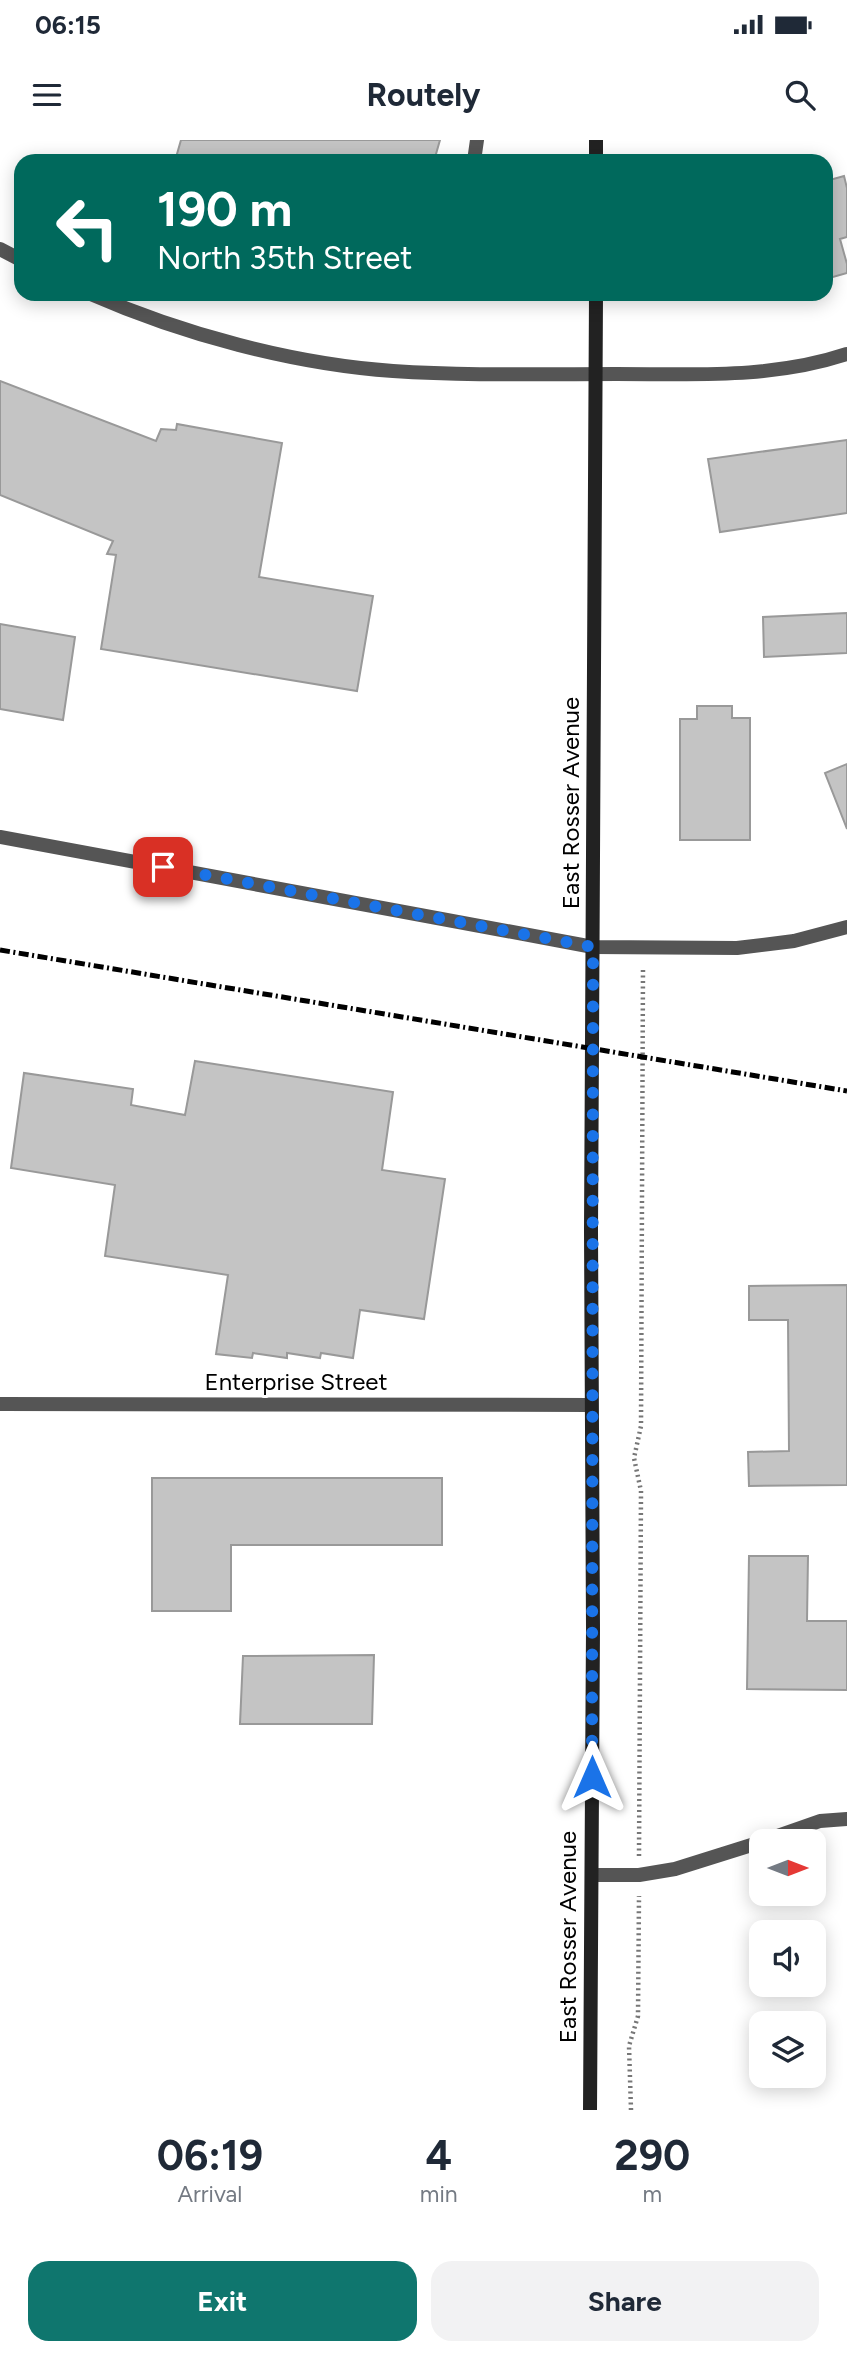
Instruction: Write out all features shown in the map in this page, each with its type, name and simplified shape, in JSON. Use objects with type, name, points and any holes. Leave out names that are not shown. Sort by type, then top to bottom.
[{"type":"street","points":[[110,301],[174,325],[286,355],[390,371],[441,374],[761,373],[803,366],[847,354]]},
{"type":"street","name":"East Rosser Avenue","points":[[590,2109],[596,301]]},
{"type":"street","points":[[0,837],[593,947],[764,946],[822,935],[847,926]]},
{"type":"street","name":"Enterprise Street","points":[[0,1404],[591,1405]]},
{"type":"street","points":[[797,1829],[820,1821],[847,1819]]},
{"type":"street","points":[[592,1875],[639,1875],[675,1868],[749,1845]]},
{"type":"path","points":[[631,2110],[629,2046],[638,2017],[641,1491],[634,1458],[641,1426],[643,948]]},
{"type":"building","points":[[181,140],[440,140],[436,154],[177,154]]},
{"type":"building","points":[[844,176],[847,188],[847,237],[840,239],[847,273],[833,277],[833,179]]},
{"type":"building","points":[[0,381],[156,441],[161,429],[176,430],[177,424],[282,443],[259,577],[373,596],[357,691],[101,649],[116,555],[107,554],[113,541],[0,495]]},
{"type":"building","points":[[847,440],[847,513],[720,532],[708,459]]},
{"type":"building","points":[[847,613],[847,653],[764,657],[763,617]]},
{"type":"building","points":[[0,624],[75,637],[63,720],[0,709]]},
{"type":"building","points":[[697,706],[732,706],[732,718],[750,718],[750,840],[680,840],[680,719],[697,719]]},
{"type":"building","points":[[847,764],[847,829],[825,773]]},
{"type":"building","points":[[195,1061],[393,1092],[382,1170],[445,1179],[424,1319],[360,1310],[353,1358],[321,1353],[320,1358],[287,1353],[287,1358],[253,1353],[252,1358],[216,1354],[228,1275],[105,1256],[115,1185],[11,1168],[24,1073],[133,1089],[131,1105],[185,1115]]},
{"type":"building","points":[[847,1285],[847,1485],[749,1486],[748,1452],[789,1451],[788,1320],[749,1320],[749,1286]]},
{"type":"building","points":[[152,1478],[442,1478],[442,1545],[231,1545],[231,1611],[152,1611]]},
{"type":"building","points":[[749,1556],[808,1556],[807,1621],[847,1621],[847,1690],[747,1689]]},
{"type":"building","points":[[374,1655],[372,1724],[240,1724],[243,1656]]},
{"type":"railway","points":[[0,950],[847,1091]]},
{"type":"route","points":[[163,867],[593,947],[592,1777]]}]
